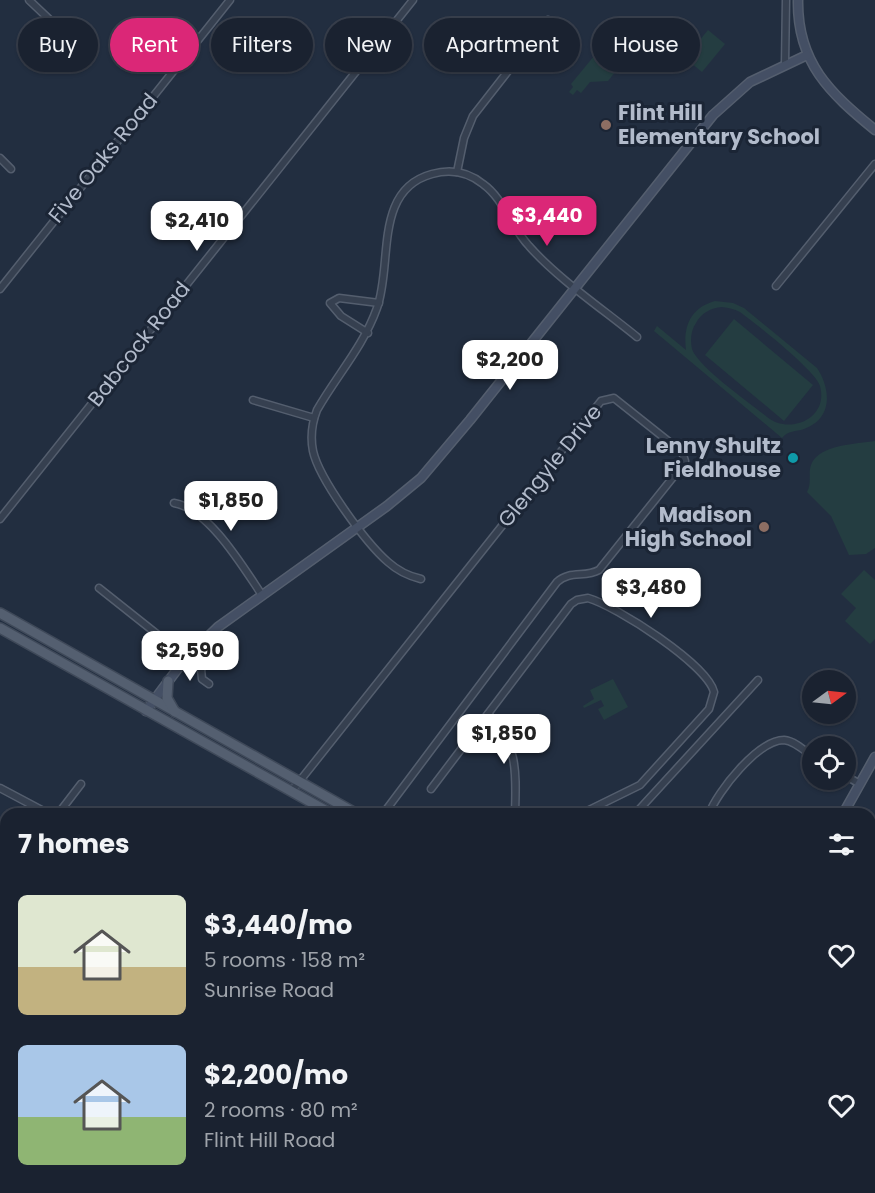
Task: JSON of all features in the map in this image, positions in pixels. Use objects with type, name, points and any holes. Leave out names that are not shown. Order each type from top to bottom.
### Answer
[{"type":"main road","points":[[0,614],[346,808]]},
{"type":"main road","points":[[0,628],[321,808]]},
{"type":"main road","points":[[168,681],[167,698],[177,714]]},
{"type":"street","points":[[29,0],[48,18]]},
{"type":"street","name":"Five Oaks Road","points":[[0,289],[230,0]]},
{"type":"street","name":"Babcock Road","points":[[0,519],[413,0]]},
{"type":"street","points":[[784,65],[786,0]]},
{"type":"street","points":[[798,0],[800,30],[807,56],[830,90],[875,130]]},
{"type":"street","points":[[146,711],[185,659],[218,627],[406,491],[436,462],[719,108],[750,81],[807,56]]},
{"type":"street","points":[[457,172],[464,138],[472,116],[507,72]]},
{"type":"street","points":[[0,158],[11,169]]},
{"type":"street","points":[[776,286],[875,164]]},
{"type":"street","points":[[421,579],[390,564],[359,526],[317,463],[312,442],[314,418],[323,398],[368,333],[379,303],[392,215],[399,197],[410,184],[426,175],[439,172],[457,172],[476,178],[491,190],[526,243],[637,337]]},
{"type":"street","points":[[368,333],[341,316],[330,303],[339,297],[379,303]]},
{"type":"street","name":"Glengyle Drive","points":[[291,792],[601,401],[614,398],[682,452],[685,461],[599,570],[587,574],[571,574],[557,582],[388,808]]},
{"type":"street","points":[[253,400],[314,418]]},
{"type":"street","points":[[174,503],[188,508],[211,528],[262,595]]},
{"type":"street","points":[[99,588],[185,659],[201,669]]},
{"type":"street","points":[[431,789],[571,604],[582,598],[594,600],[659,637],[681,653],[708,680],[714,692],[713,704],[640,785],[593,808]]},
{"type":"street","points":[[209,684],[202,679],[201,669],[222,642]]},
{"type":"street","points":[[641,808],[758,680]]},
{"type":"street","points":[[488,714],[495,720],[515,756],[515,808]]},
{"type":"street","points":[[712,808],[726,785],[767,745],[784,740],[792,742],[802,749]]},
{"type":"street","points":[[846,808],[875,757]]},
{"type":"street","points":[[856,782],[860,784]]},
{"type":"street","points":[[63,808],[81,784]]},
{"type":"street","points":[[0,788],[38,808]]},
{"type":"green space","points":[[708,30],[725,44],[702,72],[700,70],[700,40]]},
{"type":"green space","points":[[592,58],[592,72],[615,72],[608,81],[590,82],[581,93],[577,90],[573,95],[569,92],[573,87],[571,84]]},
{"type":"green space","points":[[715,301],[733,303],[744,308],[817,368],[827,394],[825,411],[820,418],[804,429],[789,432],[782,438],[654,331],[657,326],[686,350],[687,326],[694,314],[706,304]],"holes":[[[725,307],[738,311],[771,336],[816,379],[820,386],[821,398],[819,407],[813,415],[796,424],[776,422],[725,384],[696,357],[691,342],[694,326],[701,316],[710,310]]]},
{"type":"green space","points":[[734,319],[813,385],[784,421],[705,355]]},
{"type":"green space","points":[[875,441],[875,548],[866,554],[849,555],[831,516],[807,492],[810,468],[815,458],[830,449]]},
{"type":"green space","points":[[864,570],[875,580],[875,639],[870,644],[845,621],[856,608],[841,594]]},
{"type":"green space","points":[[613,679],[628,707],[604,720],[598,709],[604,706],[601,700],[584,708],[583,706],[594,699],[590,690]]},
{"type":"place","name":"Flint Hill Elementary School","points":[[606,125]]},
{"type":"place","name":"Lenny Shultz Fieldhouse","points":[[793,458]]},
{"type":"place","name":"Madison High School","points":[[764,527]]}]
